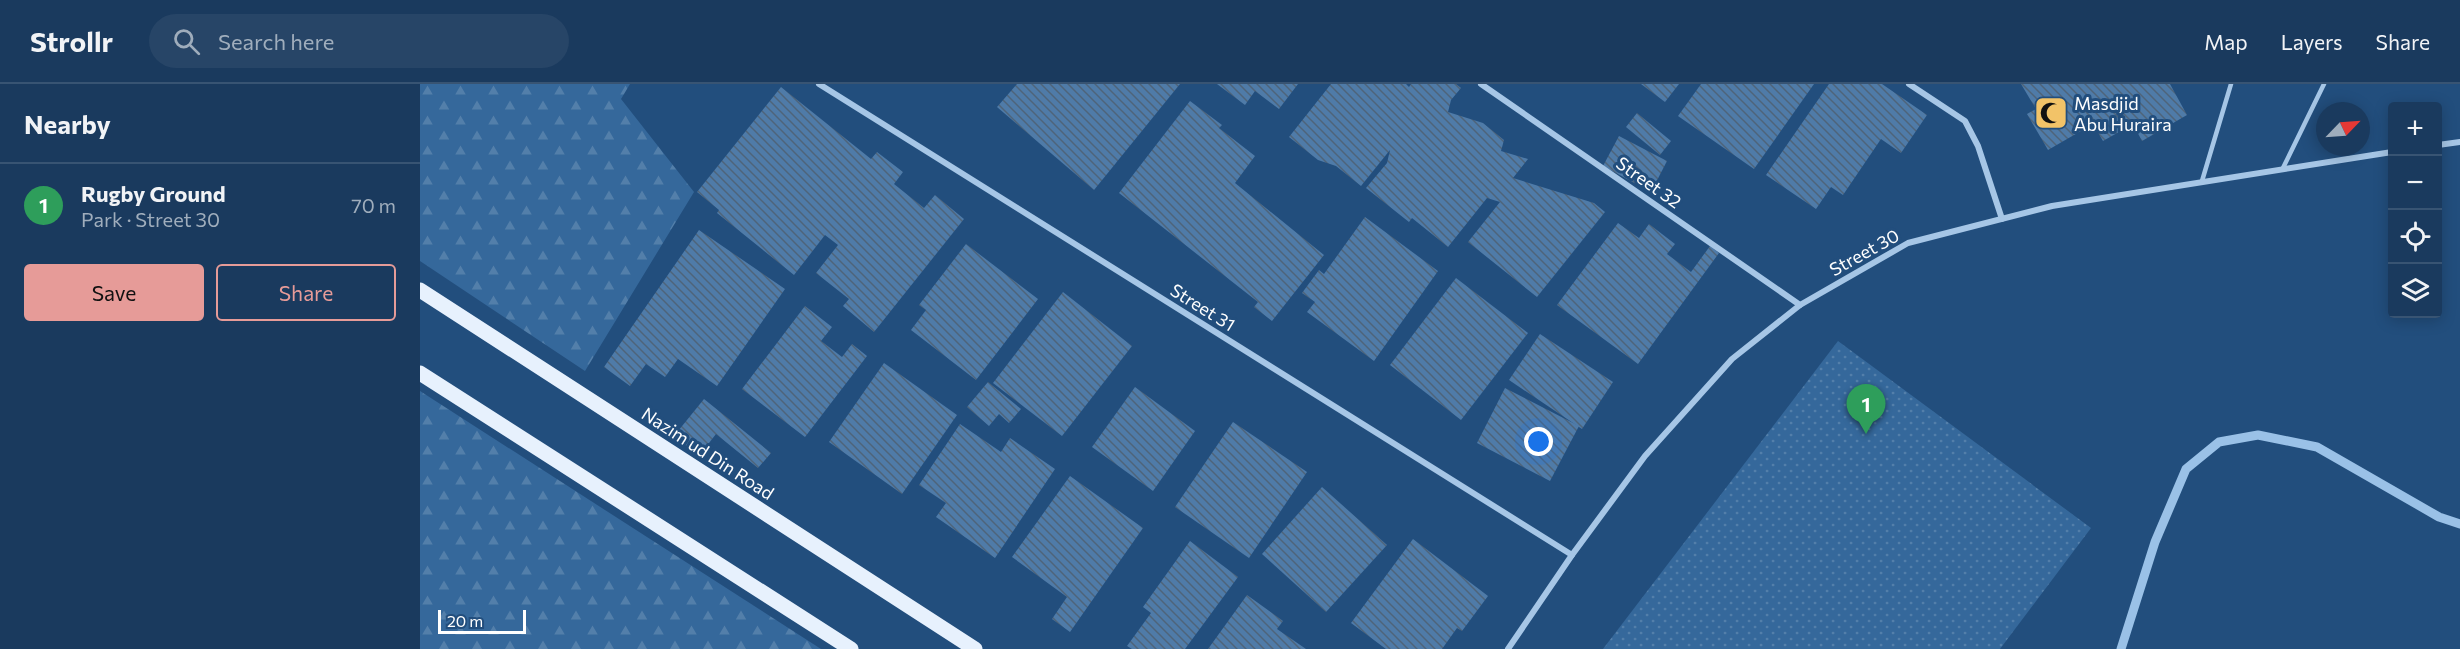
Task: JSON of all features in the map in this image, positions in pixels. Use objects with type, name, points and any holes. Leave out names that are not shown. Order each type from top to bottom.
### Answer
[{"type":"main road","name":"Nazim ud Din Road","points":[[420,290],[975,649]]},
{"type":"main road","points":[[420,373],[850,649]]},
{"type":"street","name":"Street 31","points":[[819,84],[1572,555]]},
{"type":"street","name":"Street 32","points":[[1481,84],[1800,305]]},
{"type":"street","points":[[1909,84],[1965,120],[1978,146],[2002,219]]},
{"type":"street","points":[[2442,144],[2460,142]]},
{"type":"street","name":"Street 30","points":[[1508,649],[1572,555],[1645,456],[1732,360],[1800,305],[1908,243],[2052,206],[2388,153]]},
{"type":"lane","points":[[2202,181],[2231,84]]},
{"type":"lane","points":[[2283,168],[2324,84]]},
{"type":"green space","points":[[420,84],[630,84],[621,99],[694,192],[585,371],[420,261]]},
{"type":"green space","points":[[1838,341],[2091,528],[2000,649],[1603,649]]},
{"type":"green space","points":[[420,391],[821,649],[420,649]]},
{"type":"building","points":[[1017,84],[1180,84],[1094,190],[997,107]]},
{"type":"building","points":[[1217,84],[1298,84],[1279,109],[1255,91],[1245,105]]},
{"type":"building","points":[[1331,84],[1406,84],[1409,87],[1411,84],[1456,84],[1461,88],[1451,100],[1448,112],[1483,123],[1504,140],[1501,151],[1528,159],[1513,178],[1594,203],[1605,212],[1537,297],[1468,242],[1500,202],[1487,198],[1448,247],[1412,218],[1409,222],[1366,188],[1387,163],[1390,150],[1361,186],[1336,166],[1318,160],[1289,137]]},
{"type":"building","points":[[1641,84],[1679,84],[1665,102]]},
{"type":"building","points":[[1701,84],[1814,84],[1754,169],[1678,116]]},
{"type":"building","points":[[1829,84],[1882,84],[1927,115],[1901,153],[1881,139],[1843,195],[1831,187],[1816,209],[1766,175]]},
{"type":"building","name":"Masdjid Abu Huraira","points":[[2021,84],[2170,84],[2187,115],[2142,141],[2133,124],[2103,141],[2093,124],[2048,150],[2027,114],[2036,109]]},
{"type":"building","points":[[781,87],[871,159],[877,152],[903,172],[894,184],[924,208],[935,195],[964,219],[874,332],[843,306],[849,299],[816,273],[838,245],[825,235],[794,275],[717,213],[719,210],[697,192]]},
{"type":"building","points":[[1190,101],[1222,125],[1219,128],[1255,156],[1235,183],[1324,255],[1272,321],[1254,307],[1258,302],[1119,193]]},
{"type":"building","points":[[1637,113],[1671,141],[1660,155],[1626,127]]},
{"type":"building","points":[[1619,136],[1667,161],[1651,192],[1603,166]]},
{"type":"building","points":[[1365,217],[1438,271],[1374,361],[1307,312],[1315,302],[1302,293],[1319,270],[1324,274]]},
{"type":"building","points":[[1618,223],[1639,238],[1649,224],[1675,244],[1667,254],[1691,272],[1710,246],[1719,253],[1638,364],[1557,305]]},
{"type":"building","points":[[699,230],[785,289],[717,386],[678,359],[665,377],[646,364],[630,386],[604,367]]},
{"type":"building","points":[[966,244],[1038,299],[976,380],[911,330],[926,310],[919,305]]},
{"type":"building","points":[[1456,278],[1528,333],[1461,420],[1390,365]]},
{"type":"building","points":[[1063,292],[1132,346],[1062,436],[993,383]]},
{"type":"building","points":[[805,306],[832,327],[821,341],[842,357],[852,344],[867,356],[805,437],[742,389]]},
{"type":"building","points":[[1540,334],[1613,382],[1582,429],[1509,380]]},
{"type":"building","points":[[884,363],[957,415],[902,494],[829,442]]},
{"type":"building","points":[[988,382],[1021,409],[1009,423],[999,414],[989,426],[967,407]]},
{"type":"building","points":[[1135,387],[1195,431],[1153,491],[1092,447]]},
{"type":"building","points":[[1505,388],[1579,426],[1550,481],[1477,443]]},
{"type":"building","points":[[704,399],[771,453],[758,468],[716,434],[699,456],[674,436]]},
{"type":"building","points":[[1233,422],[1307,472],[1249,558],[1175,507]]},
{"type":"building","points":[[960,424],[1001,452],[1010,438],[1055,469],[995,558],[936,517],[946,503],[919,485]]},
{"type":"building","points":[[1070,476],[1143,528],[1070,632],[1052,619],[1067,597],[1012,557]]},
{"type":"building","points":[[1322,487],[1387,545],[1326,612],[1262,554]]},
{"type":"building","points":[[1413,539],[1488,596],[1462,631],[1457,628],[1442,649],[1386,649],[1351,623]]},
{"type":"building","points":[[1190,541],[1238,577],[1185,649],[1132,649],[1127,646],[1151,613],[1143,607]]},
{"type":"building","points":[[1247,595],[1283,621],[1277,629],[1306,649],[1208,649]]},
{"type":"waterway","points":[[2121,649],[2155,542],[2186,469],[2219,442],[2258,435],[2317,447],[2439,517],[2460,524]]},
{"type":"place","name":"Masdjid Abu Huraira","points":[[2051,113]]},
{"type":"place","name":"Rugby Ground","points":[[1866,434]]}]
